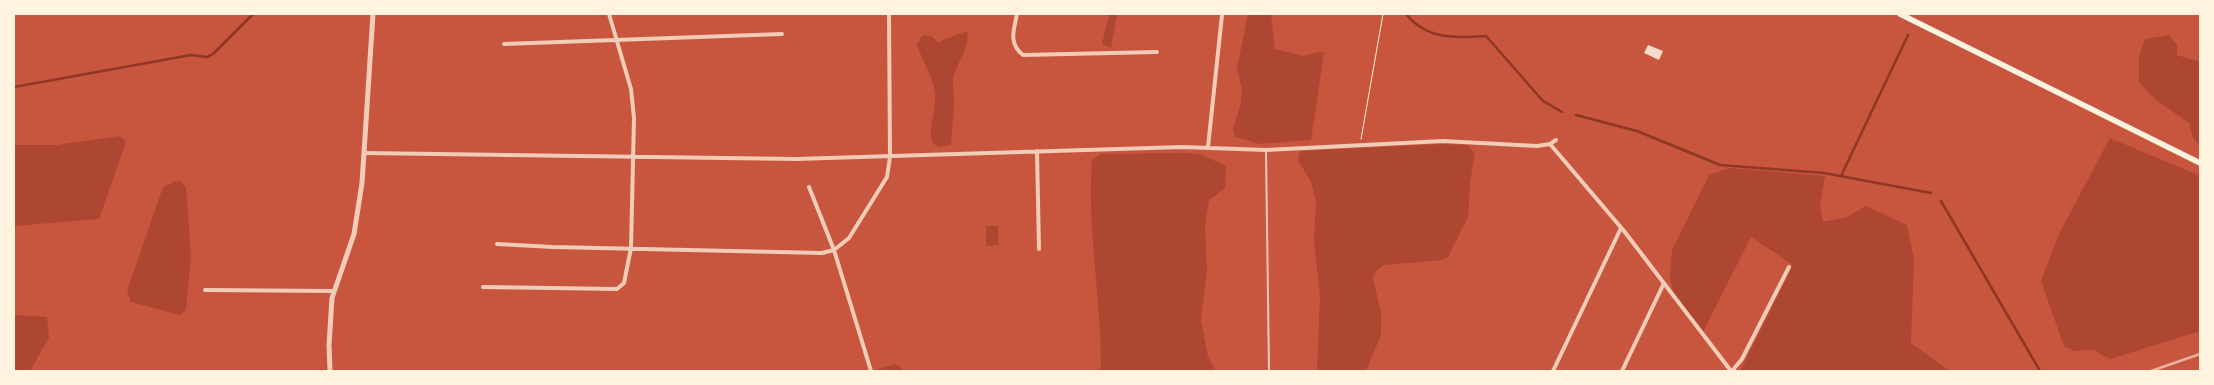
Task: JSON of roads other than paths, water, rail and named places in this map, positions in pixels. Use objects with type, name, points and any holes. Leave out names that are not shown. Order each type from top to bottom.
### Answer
[{"type":"main road","points":[[1900,14],[2200,163]]},
{"type":"street","points":[[330,371],[330,330],[334,290],[356,225],[364,153],[373,14]]},
{"type":"street","points":[[483,288],[617,289],[624,283],[631,248],[633,103],[609,14]]},
{"type":"street","points":[[497,244],[822,253],[834,250],[849,238],[887,177],[890,157],[889,14]]},
{"type":"street","points":[[1017,14],[1012,42],[1016,50],[1023,55],[1157,52]]},
{"type":"street","points":[[1208,147],[1222,15]]},
{"type":"street","points":[[504,44],[782,34]]},
{"type":"street","points":[[364,153],[796,159],[1208,147],[1266,150],[1443,140],[1510,146],[1537,146],[1550,144],[1556,140]]},
{"type":"street","points":[[1550,144],[1621,228],[1731,371],[1742,359],[1789,267]]},
{"type":"street","points":[[1038,151],[1038,249]]},
{"type":"street","points":[[809,187],[834,250],[872,371]]},
{"type":"street","points":[[1553,371],[1621,228]]},
{"type":"street","points":[[1622,371],[1664,283]]},
{"type":"street","points":[[205,290],[334,290]]},
{"type":"lane","points":[[1266,150],[1269,371]]},
{"type":"waterway","points":[[14,87],[191,55],[207,57],[213,54],[253,14]]},
{"type":"waterway","points":[[1406,14],[1423,29],[1443,36],[1486,36],[1543,101],[1562,112]]},
{"type":"waterway","points":[[1841,176],[1908,35]]},
{"type":"waterway","points":[[1576,115],[1637,131],[1720,165],[1824,173],[1931,193]]},
{"type":"waterway","points":[[1941,201],[2040,371]]},
{"type":"railway","points":[[2151,371],[2200,354]]}]
